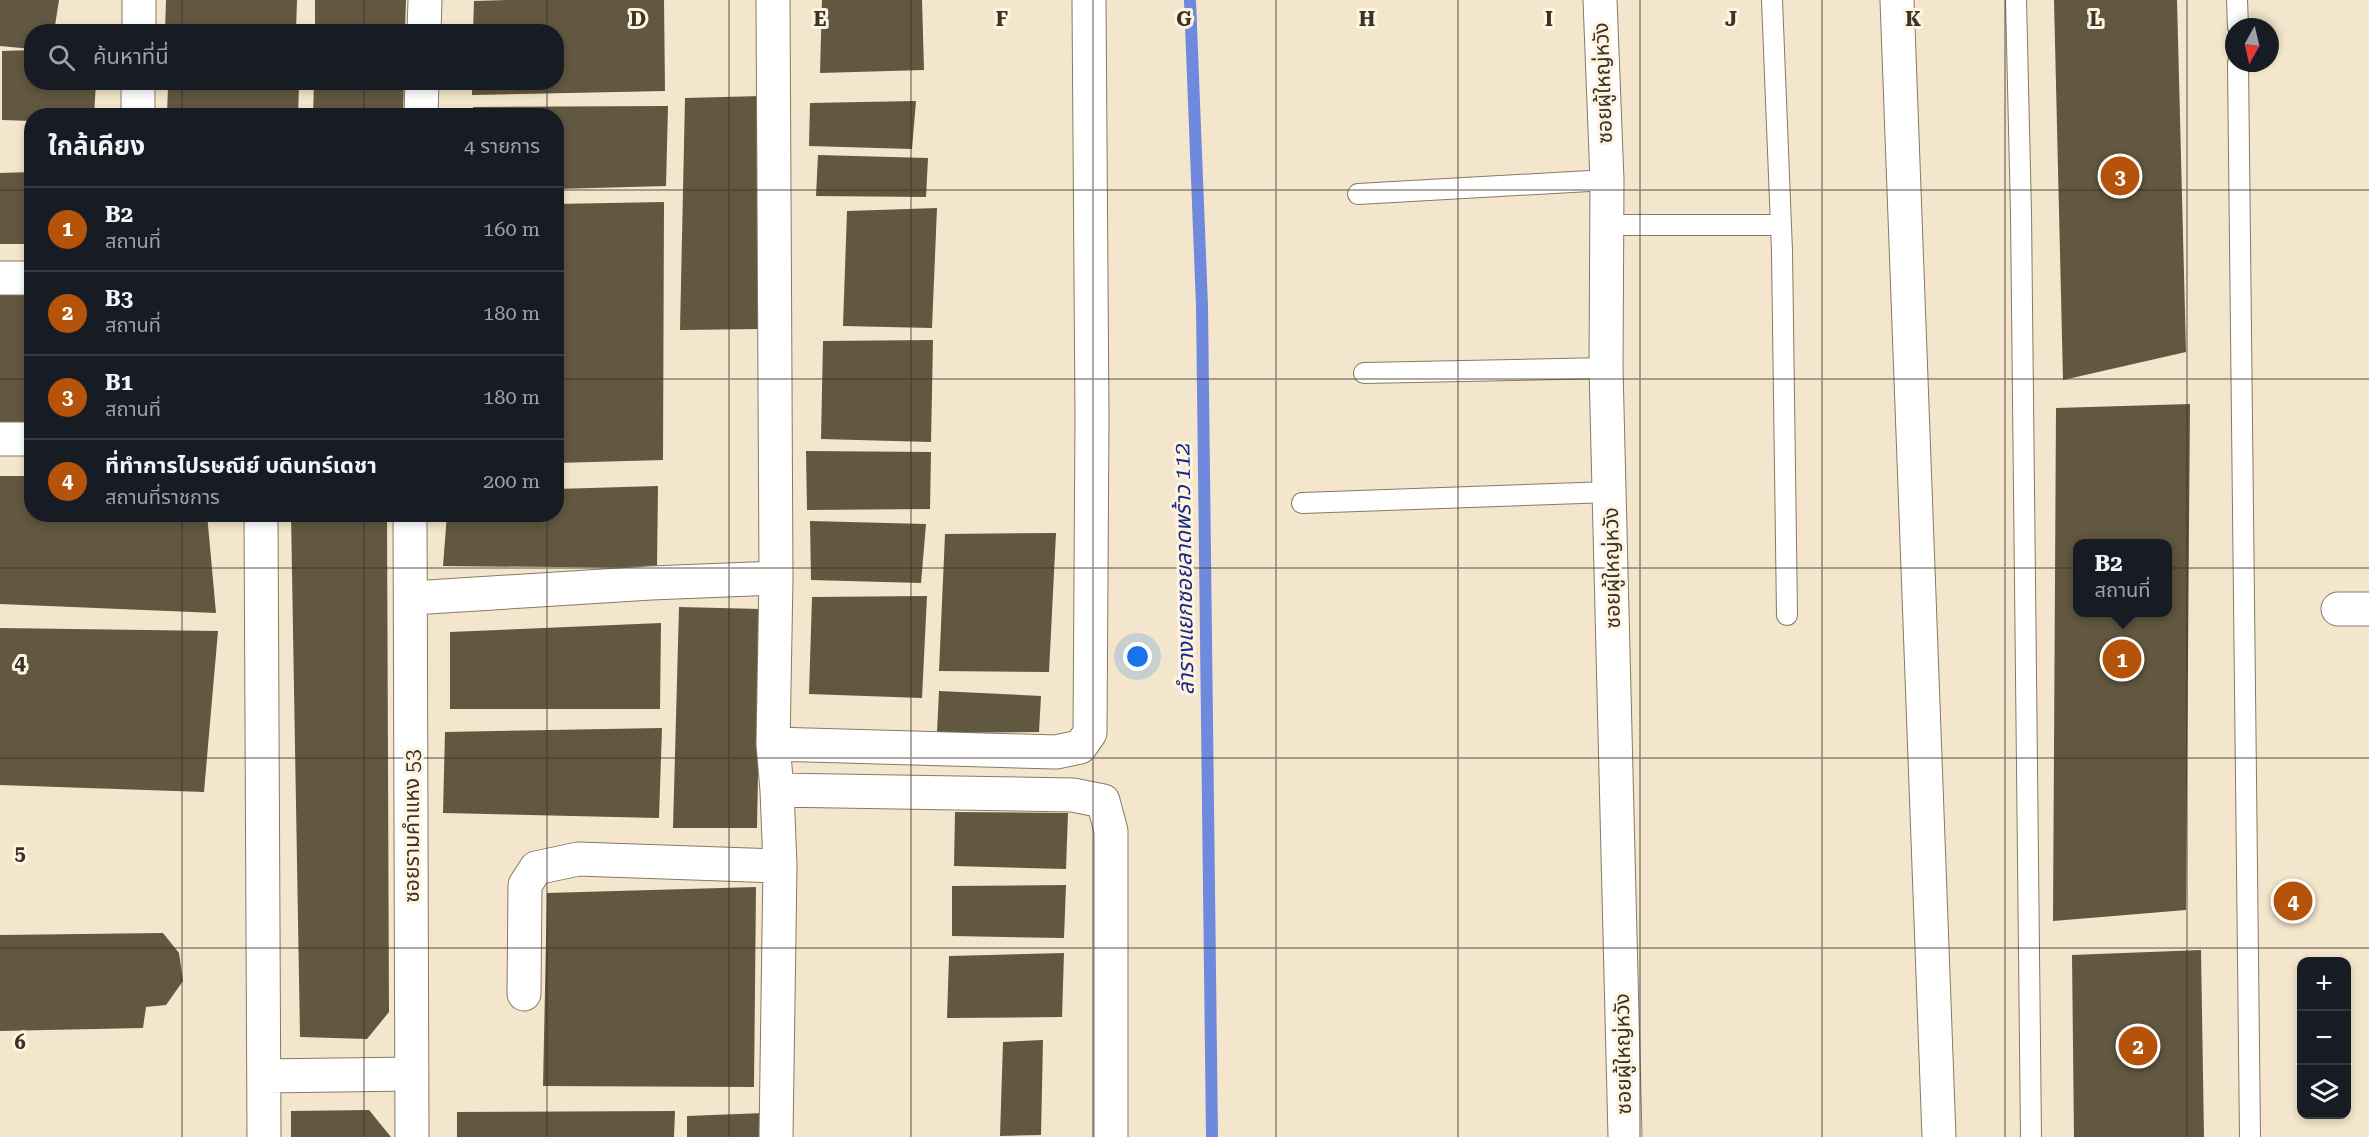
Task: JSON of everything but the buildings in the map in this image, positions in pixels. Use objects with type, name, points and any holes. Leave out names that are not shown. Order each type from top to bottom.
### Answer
[{"type":"street","points":[[139,0],[139,24]]},
{"type":"street","points":[[424,24],[425,0]]},
{"type":"street","points":[[772,0],[776,578],[773,744],[780,866],[776,1137]]},
{"type":"street","points":[[773,744],[1056,752],[1080,747],[1090,733],[1092,418],[1089,0]]},
{"type":"street","name":"ซอยผู้ใหญ่หวัง","points":[[1599,0],[1607,180],[1606,368],[1626,1137]]},
{"type":"street","points":[[1897,0],[1939,1137]]},
{"type":"street","points":[[138,90],[138,108]]},
{"type":"street","points":[[421,108],[422,90]]},
{"type":"street","points":[[0,278],[24,278]]},
{"type":"street","points":[[0,439],[24,439]]},
{"type":"street","points":[[261,522],[264,1137]]},
{"type":"street","name":"ซอยรามคำแหง 53","points":[[410,522],[412,1137]]},
{"type":"street","points":[[412,598],[651,583],[776,578]]},
{"type":"street","points":[[777,790],[1073,795],[1103,801],[1111,831],[1111,1137]]},
{"type":"street","points":[[524,994],[525,885],[536,868],[578,860],[780,866]]},
{"type":"street","points":[[264,1076],[412,1074]]},
{"type":"lane","points":[[1772,0],[1781,225],[1787,615]]},
{"type":"lane","points":[[2016,0],[2021,213],[2031,1137]]},
{"type":"lane","points":[[2237,0],[2238,18]]},
{"type":"lane","points":[[2238,72],[2250,1137]]},
{"type":"lane","points":[[1358,194],[1607,180]]},
{"type":"lane","points":[[1607,225],[1781,225]]},
{"type":"lane","points":[[1364,372],[1606,368]]},
{"type":"lane","points":[[1302,503],[1610,492]]},
{"type":"waterway","name":"ลำรางแยกซอยลาดพร้าว 112","points":[[1190,0],[1202,306],[1212,1137]]},
{"type":"place","name":"B1","points":[[2120,176]]},
{"type":"place","name":"B2","points":[[2122,659]]},
{"type":"place","name":"ที่ทำการไปรษณีย์ บดินทร์เดชา","points":[[2293,901]]},
{"type":"place","name":"B3","points":[[2138,1046]]}]
